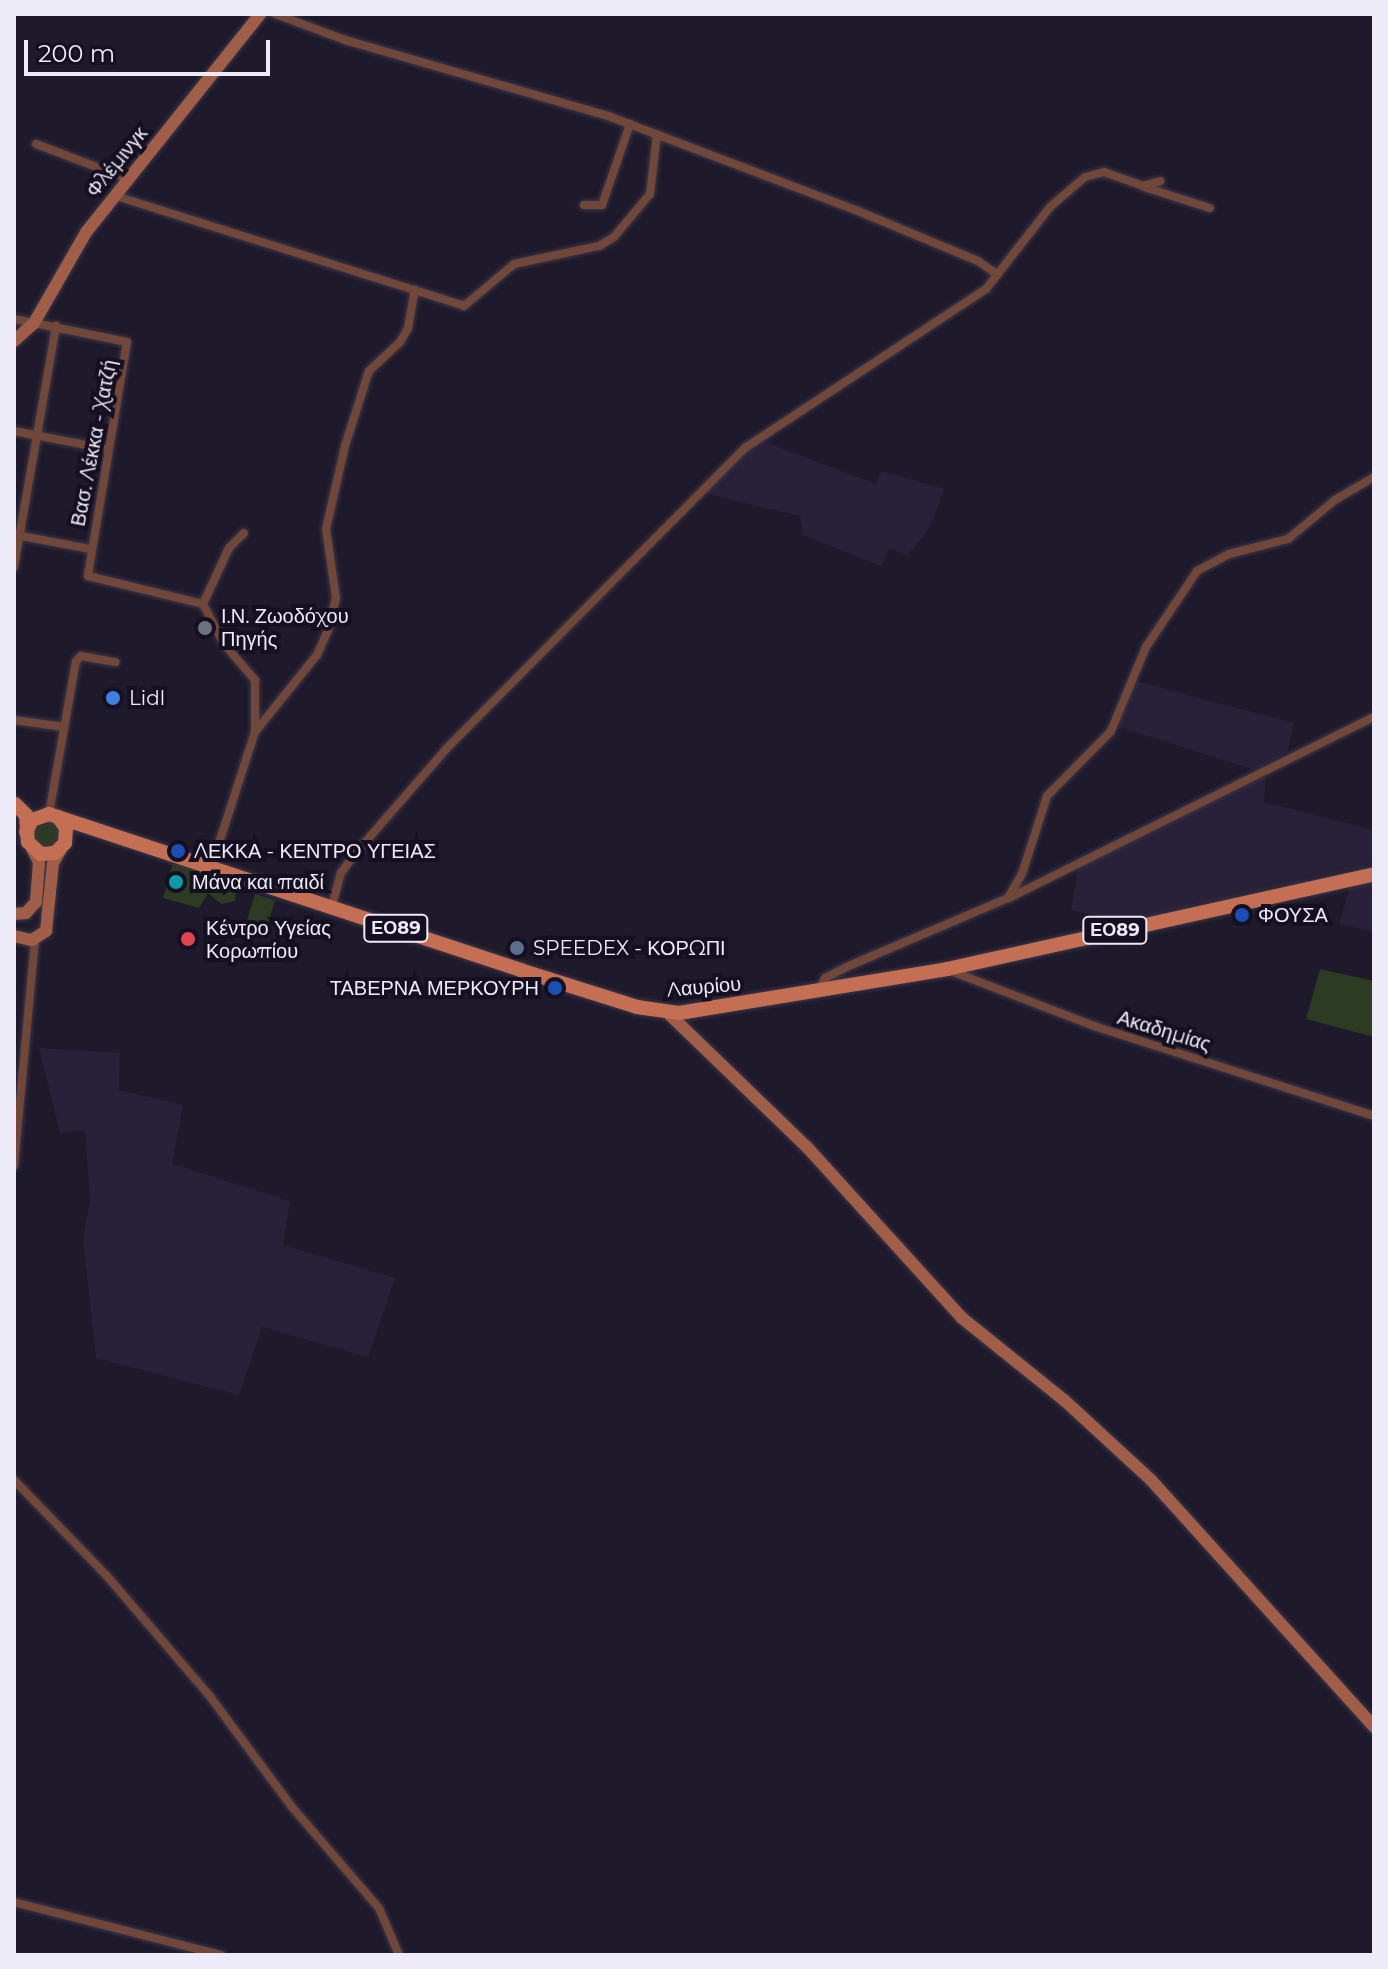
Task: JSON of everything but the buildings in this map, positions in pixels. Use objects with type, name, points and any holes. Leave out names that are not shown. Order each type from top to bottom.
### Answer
[{"type":"main road","name":"ΕΟ89","points":[[14,804],[50,814]]},
{"type":"main road","name":"ΕΟ89","points":[[14,804],[26,815],[26,832],[32,848]]},
{"type":"main road","name":"Λαυρίου","points":[[50,814],[534,975],[667,1012],[818,992],[947,969],[1374,874]]},
{"type":"main road","points":[[26,832],[32,820],[50,814],[65,825],[64,844]]},
{"type":"main road","points":[[32,848],[45,855],[64,844],[101,832]]},
{"type":"street","name":"Φλέμινγκ","points":[[14,341],[34,323],[87,231],[260,14]]},
{"type":"street","points":[[275,14],[345,40],[630,124],[899,228],[978,261],[998,275]]},
{"type":"street","points":[[584,205],[602,205],[630,124]]},
{"type":"street","points":[[116,196],[470,305],[485,284],[522,260],[606,242],[650,194],[657,134]]},
{"type":"street","points":[[36,144],[128,179]]},
{"type":"street","points":[[332,906],[341,873],[354,855],[420,786],[446,749],[705,486],[786,417],[969,302],[998,275],[1050,207],[1085,177],[1104,172],[1210,208]]},
{"type":"street","points":[[1143,186],[1160,181]]},
{"type":"street","points":[[255,732],[317,655],[328,630],[336,598],[326,529],[345,446],[369,371],[400,342],[408,328],[415,290]]},
{"type":"street","points":[[14,319],[56,326],[17,535],[14,567]]},
{"type":"street","name":"Βασ. Λέκκα - Χατζή","points":[[56,326],[127,342],[90,549]]},
{"type":"street","points":[[14,431],[107,449]]},
{"type":"street","points":[[1008,898],[1022,874],[1047,796],[1111,731],[1146,647],[1197,571],[1229,554],[1288,539],[1335,500],[1374,477]]},
{"type":"street","points":[[203,604],[229,548],[244,533]]},
{"type":"street","points":[[17,535],[90,549],[92,581],[203,604]]},
{"type":"street","points":[[203,604],[224,644],[255,680],[255,732],[211,869]]},
{"type":"street","points":[[50,814],[78,657],[115,662]]},
{"type":"street","points":[[818,992],[825,978],[1008,898],[1374,717]]},
{"type":"street","points":[[14,720],[65,727]]},
{"type":"street","points":[[14,1166],[19,1059],[35,940],[47,928],[53,863],[64,844]]},
{"type":"street","points":[[14,914],[26,913],[36,902],[39,862],[32,848]]},
{"type":"street","points":[[14,936],[35,940]]},
{"type":"street","name":"Ακαδημίας","points":[[947,969],[1097,1027],[1374,1116]]},
{"type":"street","points":[[667,1012],[806,1146],[962,1318],[1073,1408],[1151,1480],[1374,1727]]},
{"type":"street","points":[[14,1480],[106,1575],[209,1695],[292,1807],[379,1908],[399,1955]]},
{"type":"street","points":[[14,1902],[221,1955]]},
{"type":"shaded area","points":[[760,440],[876,484],[881,471],[945,489],[929,529],[907,556],[889,548],[881,566],[803,535],[800,516],[704,493]]},
{"type":"shaded area","points":[[1135,681],[1294,723],[1288,751],[1255,770],[1119,727]]},
{"type":"shaded area","points":[[1266,775],[1264,802],[1374,830],[1374,864],[1123,921],[1071,910],[1078,868]]},
{"type":"shaded area","points":[[1374,877],[1374,932],[1339,924],[1351,883]]},
{"type":"shaded area","points":[[39,1048],[120,1053],[119,1090],[183,1105],[172,1164],[290,1201],[283,1245],[395,1278],[368,1357],[262,1327],[239,1395],[96,1358],[83,1239],[90,1200],[85,1130],[60,1133]]},
{"type":"green space","points":[[47,817],[63,829],[55,849],[37,847],[31,829]]},
{"type":"green space","points":[[173,863],[236,884],[235,901],[221,904],[208,893],[199,908],[163,898]]},
{"type":"green space","points":[[255,894],[275,900],[266,929],[246,923]]},
{"type":"green space","points":[[1320,969],[1374,981],[1374,1037],[1306,1019]]},
{"type":"place","name":"Ι.Ν. Ζωοδόχου Πηγής","points":[[205,628]]},
{"type":"place","name":"Lidl","points":[[113,698]]},
{"type":"place","name":"ΛΕΚΚΑ - ΚΕΝΤΡΟ ΥΓΕΙΑΣ","points":[[178,851]]},
{"type":"place","name":"Μάνα και παιδί","points":[[176,882]]},
{"type":"place","name":"ΦΟΥΣΑ","points":[[1242,915]]},
{"type":"place","name":"Κέντρο Υγείας Κορωπίου","points":[[188,939]]},
{"type":"place","name":"SPEEDEX - ΚΟΡΩΠΙ","points":[[517,948]]},
{"type":"place","name":"ΤΑΒΕΡΝΑ ΜΕΡΚΟΥΡΗ","points":[[555,988]]}]
